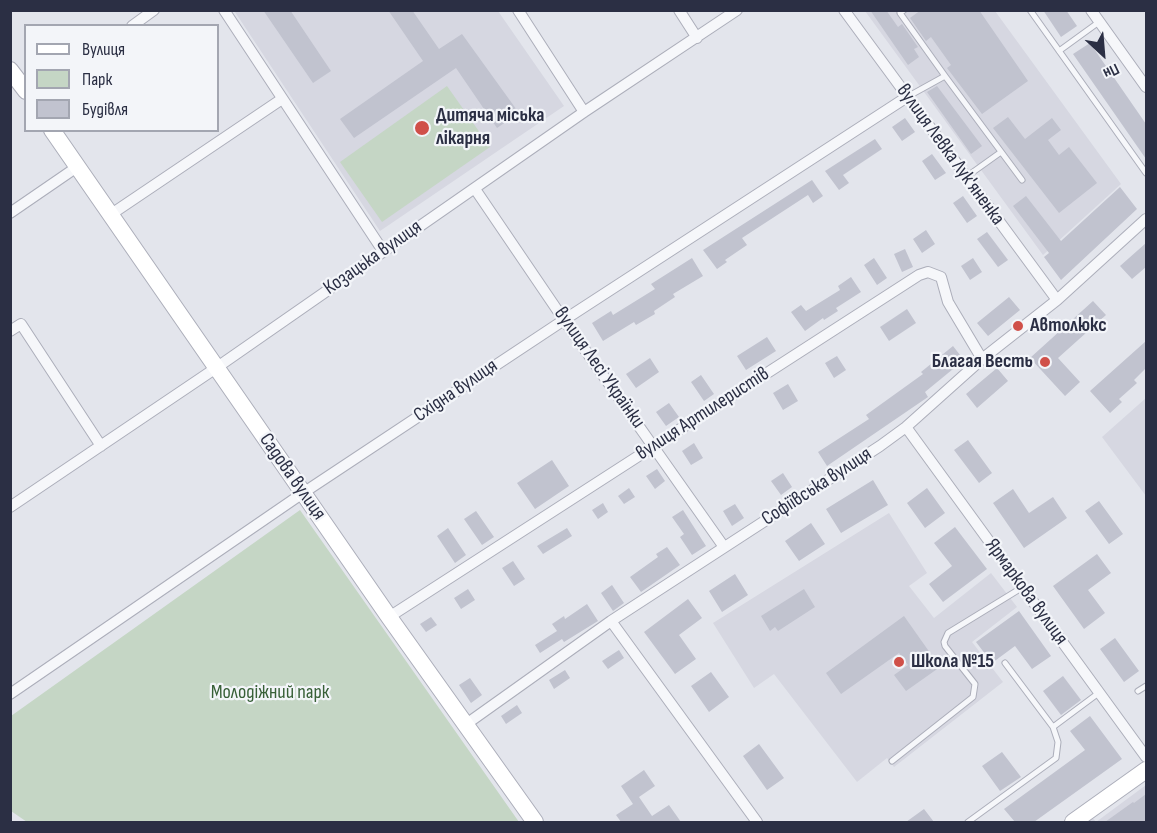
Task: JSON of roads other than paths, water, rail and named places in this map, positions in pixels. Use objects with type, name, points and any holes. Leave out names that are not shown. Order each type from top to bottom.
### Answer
[{"type":"street","points":[[135,24],[154,10]]},
{"type":"street","points":[[224,10],[383,251]]},
{"type":"street","points":[[518,10],[584,112]]},
{"type":"street","points":[[679,10],[697,38]]},
{"type":"street","name":"Козацька вулиця","points":[[10,507],[216,368],[584,112],[737,10]]},
{"type":"street","name":"вулиця Левка Лук'яненка","points":[[844,10],[1057,300]]},
{"type":"street","points":[[1090,10],[1146,87]]},
{"type":"street","points":[[10,70],[24,88]]},
{"type":"street","name":"Східна вулиця","points":[[10,694],[303,493],[907,97]]},
{"type":"street","points":[[110,215],[282,99]]},
{"type":"street","name":"Садова вулиця","points":[[53,132],[389,617],[535,822]]},
{"type":"street","points":[[10,213],[77,167]]},
{"type":"street","name":"вулиця Лесі Українки","points":[[475,189],[724,547]]},
{"type":"street","name":"Софіївська вулиця","points":[[465,725],[611,621],[906,427],[982,359],[1057,300],[1146,219]]},
{"type":"street","name":"вулиця Артилеристів","points":[[389,617],[919,275],[928,272],[941,277],[948,302],[982,359]]},
{"type":"street","points":[[10,331],[21,324],[101,446]]},
{"type":"street","name":"Ярмаркова вулиця","points":[[906,427],[1146,757]]},
{"type":"street","points":[[611,621],[757,822]]},
{"type":"street","points":[[1072,822],[1146,770]]},
{"type":"lane","points":[[904,10],[900,13],[1022,180]]},
{"type":"lane","points":[[1030,10],[1146,173]]},
{"type":"lane","points":[[1059,51],[1099,22]]},
{"type":"lane","points":[[907,97],[945,76]]},
{"type":"lane","points":[[966,177],[1002,152]]},
{"type":"lane","points":[[892,761],[973,697],[975,684],[945,646],[944,642],[948,633],[1023,587]]},
{"type":"lane","points":[[971,822],[1056,758],[1058,742],[1053,727],[1005,663]]},
{"type":"lane","points":[[1138,691],[1146,686]]},
{"type":"lane","points":[[1053,727],[1100,692]]},
{"type":"place","name":"Дитяча міська лікарня","points":[[422,128]]},
{"type":"place","name":"Автолюкс","points":[[1018,326]]},
{"type":"place","name":"Благая Весть","points":[[1045,362]]},
{"type":"place","name":"Школа №15","points":[[899,662]]},
{"type":"park label","name":"Молодіжний парк","points":[[270,693]]}]
